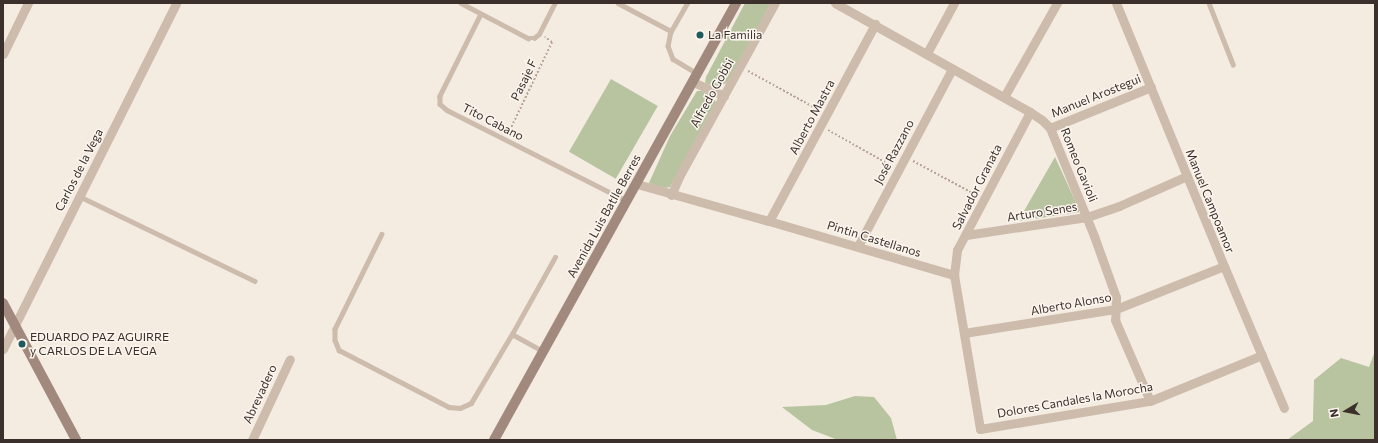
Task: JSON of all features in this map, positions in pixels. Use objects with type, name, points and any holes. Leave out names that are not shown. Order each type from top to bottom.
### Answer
[{"type":"main road","name":"Avenida Luis Batlle Berres","points":[[494,440],[696,78],[736,3]]},
{"type":"main road","points":[[3,303],[76,440]]},
{"type":"street","points":[[3,54],[28,3]]},
{"type":"street","name":"Carlos de la Vega","points":[[3,349],[176,3]]},
{"type":"street","name":"Alfredo Gobbi","points":[[671,195],[775,3]]},
{"type":"street","name":"Romeo Gavioli","points":[[835,3],[927,53],[952,69],[1030,112],[1042,120],[1050,128],[1087,217],[1116,297],[1115,320],[1150,401]]},
{"type":"street","points":[[927,53],[954,3]]},
{"type":"street","points":[[1004,97],[1056,3]]},
{"type":"street","name":"Manuel Campoamor","points":[[1116,3],[1284,408]]},
{"type":"street","name":"Alberto Mastra","points":[[769,221],[821,127],[875,24]]},
{"type":"street","name":"José Razzano","points":[[858,246],[952,69]]},
{"type":"street","points":[[696,78],[724,96]]},
{"type":"street","name":"Manuel Arostegui","points":[[1050,128],[1151,87]]},
{"type":"street","name":"Salvador Granata","points":[[954,275],[957,250],[1030,112]]},
{"type":"street","name":"Arturo Senes","points":[[966,235],[1087,217],[1119,206],[1187,176]]},
{"type":"street","name":"Pintin Castellanos","points":[[637,184],[671,195],[858,246],[954,275]]},
{"type":"street","name":"Alberto Alonso","points":[[964,334],[1116,309],[1224,266]]},
{"type":"street","points":[[954,275],[964,334]]},
{"type":"street","name":"Dolores Candales la Morocha","points":[[964,334],[980,429],[1150,401],[1262,355]]},
{"type":"street","name":"Abrevadero","points":[[252,440],[290,359]]},
{"type":"lane","points":[[461,3],[528,38],[534,38],[539,34],[555,3]]},
{"type":"lane","points":[[618,3],[671,31]]},
{"type":"lane","points":[[686,3],[671,31],[668,46],[673,59],[696,78]]},
{"type":"lane","points":[[1209,3],[1234,64]]},
{"type":"lane","name":"Tito Cabano","points":[[481,14],[440,96],[440,104],[447,110],[627,201]]},
{"type":"lane","points":[[79,196],[255,281]]},
{"type":"lane","points":[[382,234],[335,329],[334,340],[339,350],[449,407],[460,408],[471,403],[555,257]]},
{"type":"lane","points":[[512,334],[543,352]]},
{"type":"path","name":"Pasaje F","points":[[506,139],[552,42],[539,34]]},
{"type":"path","points":[[741,66],[827,115]]},
{"type":"path","points":[[821,127],[898,169]]},
{"type":"path","points":[[905,157],[983,199]]},
{"type":"green space","points":[[745,3],[771,3],[727,83],[718,86],[707,84],[705,82],[706,77]]},
{"type":"green space","points":[[611,79],[658,106],[616,179],[569,152]]},
{"type":"green space","points":[[697,91],[702,91],[712,95],[716,102],[670,187],[666,188],[653,185],[649,183],[670,136]]},
{"type":"green space","points":[[1055,157],[1079,212],[1021,221],[1020,218]]},
{"type":"green space","points":[[1375,351],[1375,440],[1287,440],[1313,421],[1314,380],[1341,358],[1369,367]]},
{"type":"green space","points":[[855,396],[874,397],[891,418],[897,440],[838,440],[812,430],[782,407],[826,405]]},
{"type":"place","name":"La Familia","points":[[700,35]]},
{"type":"place","name":"EDUARDO PAZ AGUIRRE y CARLOS DE LA VEGA","points":[[22,344]]}]
